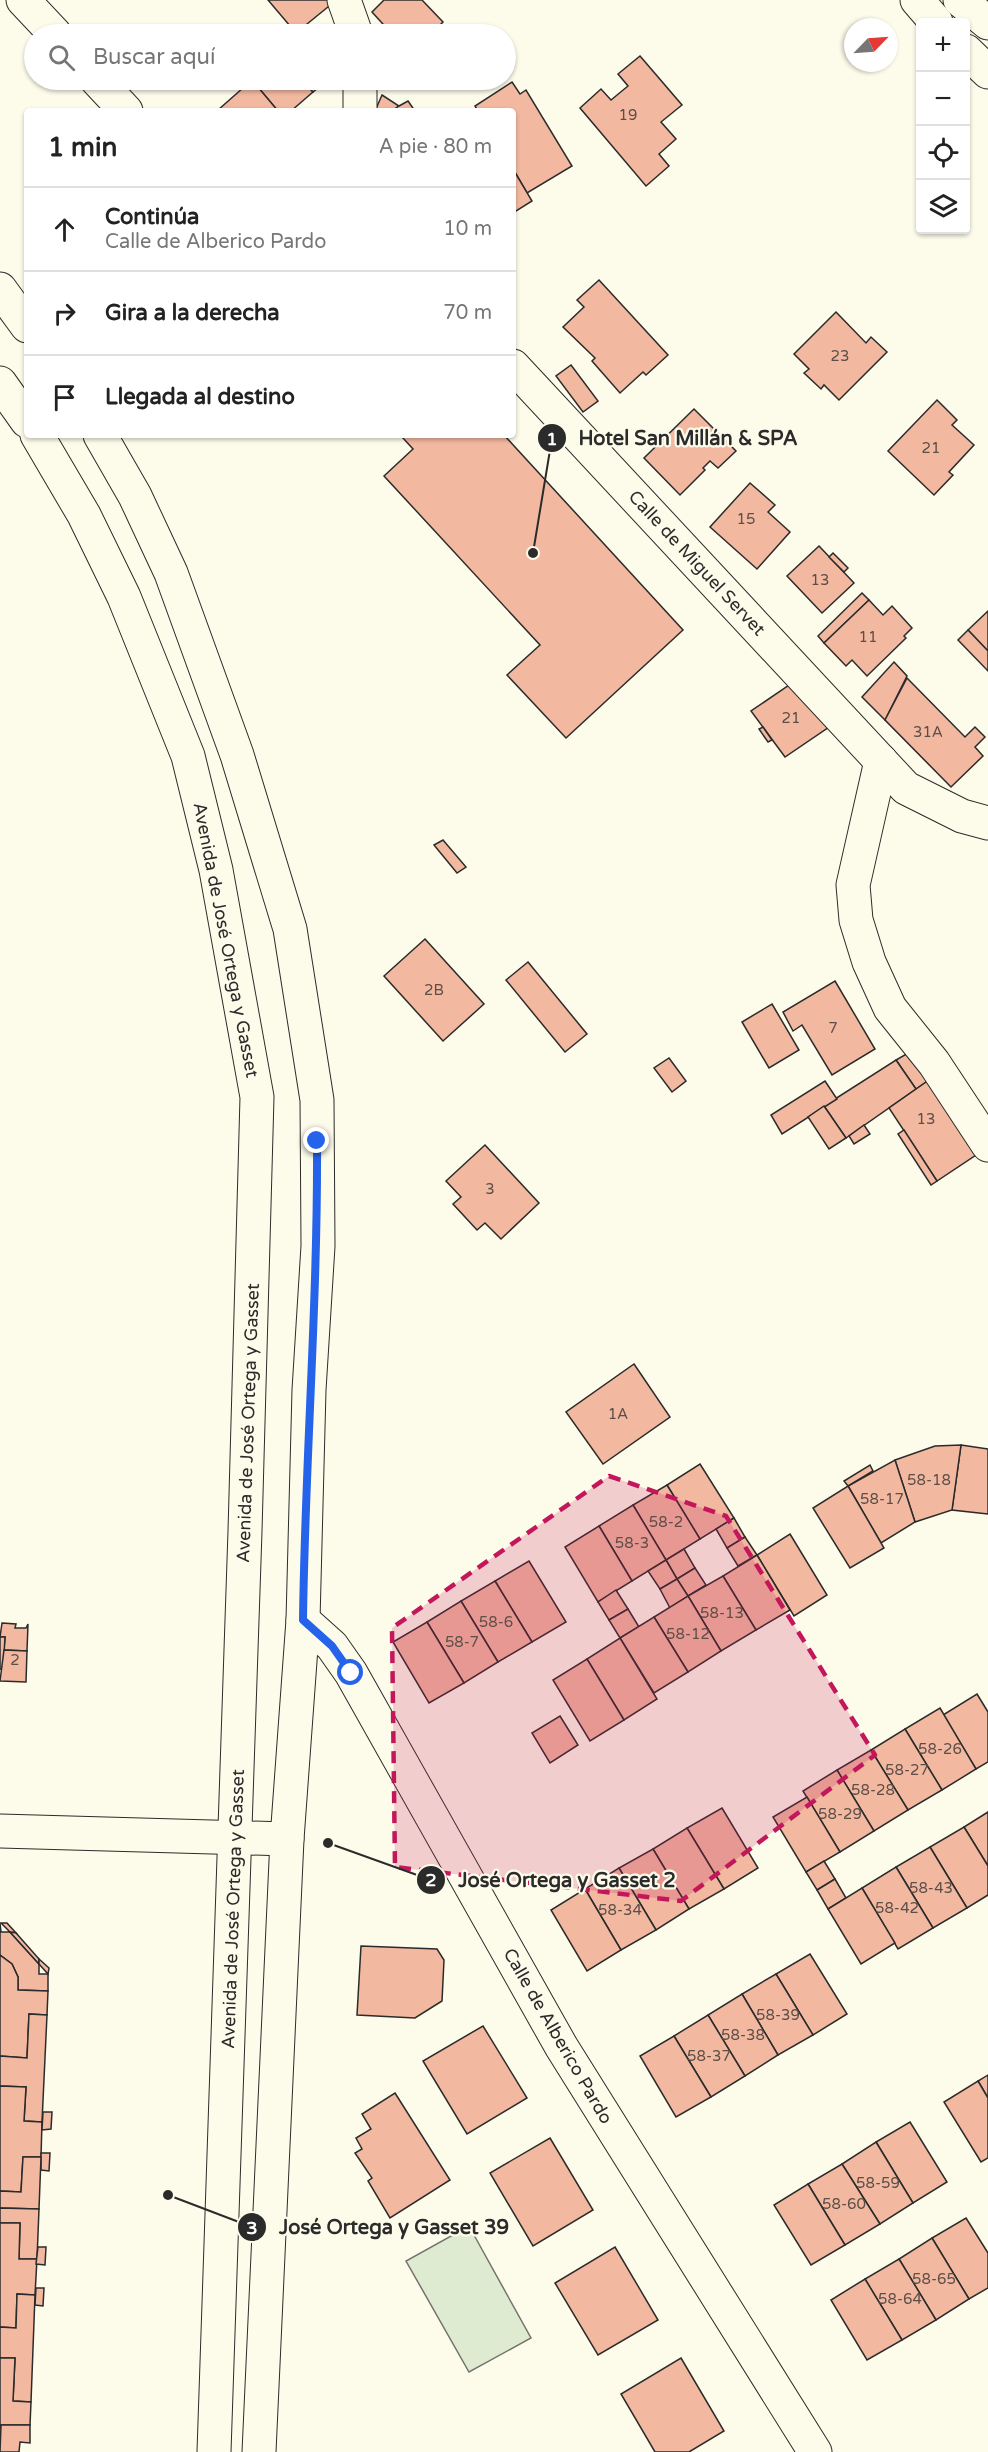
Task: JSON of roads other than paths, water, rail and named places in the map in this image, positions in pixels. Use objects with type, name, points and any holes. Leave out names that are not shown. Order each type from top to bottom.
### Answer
[{"type":"main road","points":[[23,0],[46,24]]},
{"type":"main road","points":[[344,0],[352,24]]},
{"type":"main road","points":[[917,0],[933,18]]},
{"type":"main road","points":[[960,0],[988,23]]},
{"type":"main road","points":[[970,55],[988,72]]},
{"type":"main road","points":[[106,90],[123,108]]},
{"type":"main road","points":[[360,90],[360,108]]},
{"type":"main road","points":[[0,289],[24,322]]},
{"type":"main road","name":"Calle de Miguel Servet","points":[[516,369],[906,788],[963,816],[988,823]]},
{"type":"main road","points":[[0,383],[24,417]]},
{"type":"main road","name":"Avenida de José Ortega y Gasset","points":[[39,438],[84,515],[124,597],[188,756],[216,870],[257,1097],[236,1836],[214,2452]]},
{"type":"main road","points":[[102,438],[135,496],[171,573],[237,755],[290,929],[317,1100],[318,1246],[309,1390],[303,1620],[287,1839],[259,2452]]},
{"type":"main road","points":[[881,761],[854,885],[856,920],[869,962],[890,1008],[934,1063],[988,1145]]},
{"type":"main road","name":"Calle de Alberico Pardo","points":[[303,1620],[332,1646],[351,1673],[561,2046],[816,2452]]},
{"type":"main road","points":[[0,1831],[287,1839]]},
{"type":"place","name":"Hotel San Millán & SPA","points":[[533,553]]},
{"type":"place","name":"José Ortega y Gasset 2","points":[[328,1843]]},
{"type":"place","name":"José Ortega y Gasset 39","points":[[168,2195]]}]
